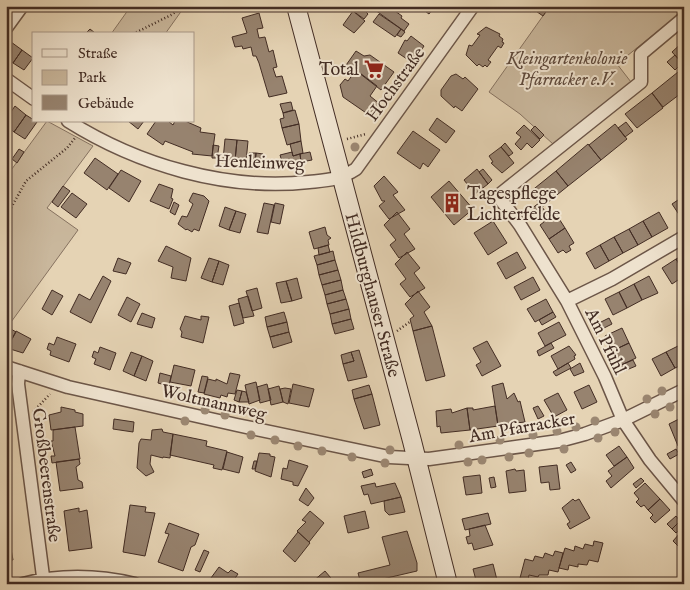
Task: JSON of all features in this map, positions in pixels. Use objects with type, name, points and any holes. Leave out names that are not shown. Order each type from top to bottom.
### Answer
[{"type":"main road","name":"Hildburghauser Straße","points":[[296,6],[417,459],[448,584]]},
{"type":"street","points":[[6,28],[22,6]]},
{"type":"street","name":"Hochstraße","points":[[342,178],[356,169],[473,6]]},
{"type":"street","name":"Am Pfuhl","points":[[684,18],[641,54],[640,82],[498,196],[520,225],[567,301],[605,377],[622,420],[650,460],[684,501]]},
{"type":"street","points":[[6,79],[32,98]]},
{"type":"street","name":"Henleinweg","points":[[70,122],[138,156],[207,177],[274,184],[342,178]]},
{"type":"street","points":[[567,301],[612,279],[684,237]]},
{"type":"street","name":"Woltmannweg","points":[[6,368],[68,387],[237,425],[377,455],[417,459]]},
{"type":"street","name":"Großbeerenstraße","points":[[20,371],[18,384],[43,581]]},
{"type":"street","name":"Am Pfarracker","points":[[417,459],[429,459],[559,441],[622,420],[684,390]]},
{"type":"street","points":[[23,584],[90,575],[135,584]]},
{"type":"path","points":[[137,32],[173,14],[181,6]]},
{"type":"path","points":[[344,140],[374,132]]},
{"type":"path","points":[[6,217],[26,181],[67,148],[76,134]]},
{"type":"path","points":[[396,332],[411,321]]},
{"type":"path","points":[[32,413],[52,392]]},
{"type":"green space","points":[[131,6],[185,6],[166,32],[112,32]]},
{"type":"green space","name":"Kleingartenkolonie Pfarracker e.V.","points":[[550,6],[684,6],[684,10],[617,64],[631,82],[553,144],[520,114],[489,92]]},
{"type":"green space","points":[[46,122],[93,146],[47,208],[78,230],[6,329],[6,177]]},
{"type":"building","points":[[217,6],[228,6],[224,12]]},
{"type":"building","points":[[356,6],[369,6],[365,11],[368,14],[364,19],[353,11]]},
{"type":"building","points":[[378,6],[388,6],[402,16],[401,18],[409,24],[404,31],[375,10]]},
{"type":"building","points":[[418,6],[435,6],[429,14]]},
{"type":"building","points":[[523,6],[535,6],[531,12]]},
{"type":"building","points":[[535,6],[550,6],[543,16],[533,9]]},
{"type":"building","points":[[353,11],[365,21],[354,33],[343,25]]},
{"type":"building","points":[[259,13],[263,28],[257,29],[259,38],[265,37],[269,52],[273,50],[277,67],[273,68],[276,77],[282,76],[287,93],[269,97],[259,63],[256,56],[253,56],[251,47],[243,49],[242,46],[235,47],[232,37],[247,33],[242,18]]},
{"type":"building","points":[[379,14],[401,29],[395,37],[373,22]]},
{"type":"building","points":[[486,27],[500,34],[499,36],[503,39],[502,42],[504,43],[501,48],[498,46],[488,60],[491,62],[487,67],[485,65],[483,67],[479,64],[477,66],[466,55],[469,45],[472,46],[480,35],[477,34]]},
{"type":"building","points":[[401,29],[405,32],[401,37],[397,35]]},
{"type":"building","points":[[411,36],[424,46],[413,63],[398,53],[405,40],[407,41]]},
{"type":"building","points":[[684,41],[684,65],[672,52]]},
{"type":"building","points":[[11,42],[22,50],[13,63],[6,58],[6,49]]},
{"type":"building","points":[[22,50],[32,57],[24,70],[13,63]]},
{"type":"building","points":[[356,51],[364,56],[370,55],[394,72],[381,90],[354,69],[352,73],[344,68]]},
{"type":"building","points":[[675,55],[682,63],[675,70],[667,62]]},
{"type":"building","points":[[356,70],[377,86],[370,96],[380,104],[372,117],[343,97],[340,85],[345,79],[348,81]]},
{"type":"building","points":[[678,72],[684,80],[684,91],[663,107],[652,93]]},
{"type":"building","points":[[456,74],[463,79],[465,77],[478,89],[462,111],[455,106],[454,108],[441,96],[441,90],[451,76]]},
{"type":"building","points":[[652,93],[663,108],[637,128],[625,114]]},
{"type":"building","points":[[291,102],[293,110],[283,113],[280,104]]},
{"type":"building","points":[[15,106],[26,115],[14,132],[8,127],[11,123],[6,119]]},
{"type":"building","points":[[6,108],[11,112],[6,119]]},
{"type":"building","points":[[295,110],[299,124],[282,128],[280,119],[284,118],[283,113]]},
{"type":"building","points":[[26,115],[32,119],[32,122],[37,122],[25,139],[14,132]]},
{"type":"building","points":[[437,118],[455,131],[446,143],[429,130]]},
{"type":"building","points":[[129,122],[143,122],[138,129]]},
{"type":"building","points":[[155,122],[169,122],[173,125],[174,122],[187,122],[201,128],[200,132],[215,134],[212,156],[192,154],[193,152],[165,141],[163,145],[147,134]]},
{"type":"building","points":[[626,122],[633,131],[625,137],[618,128]]},
{"type":"building","points":[[299,124],[301,141],[287,145],[282,128]]},
{"type":"building","points":[[615,124],[627,139],[601,160],[589,145]]},
{"type":"building","points":[[524,125],[540,140],[532,148],[527,143],[521,150],[515,144],[521,137],[516,133]]},
{"type":"building","points":[[535,126],[544,135],[540,139],[531,130]]},
{"type":"building","points":[[413,131],[440,150],[428,167],[423,163],[420,169],[397,153]]},
{"type":"building","points":[[225,139],[237,140],[235,161],[223,160]]},
{"type":"building","points":[[237,140],[248,141],[246,162],[235,161]]},
{"type":"building","points":[[301,141],[303,153],[293,156],[290,144]]},
{"type":"building","points":[[505,143],[513,153],[509,156],[501,147]]},
{"type":"building","points":[[588,144],[601,160],[568,186],[556,171]]},
{"type":"building","points":[[213,145],[219,146],[217,158],[212,158]]},
{"type":"building","points":[[501,147],[514,163],[502,173],[491,163],[493,162],[489,156]]},
{"type":"building","points":[[19,149],[24,152],[17,163],[12,159]]},
{"type":"building","points":[[292,152],[293,156],[300,154],[301,161],[283,165],[280,155]]},
{"type":"building","points":[[310,152],[312,160],[301,162],[300,154]]},
{"type":"building","points":[[249,153],[256,153],[255,164],[249,163]]},
{"type":"building","points":[[256,153],[263,154],[262,164],[255,164]]},
{"type":"building","points":[[95,158],[118,174],[107,190],[84,173]]},
{"type":"building","points":[[477,169],[488,184],[475,194],[464,180]]},
{"type":"building","points":[[483,169],[492,180],[488,184],[479,172]]},
{"type":"building","points":[[121,170],[141,181],[129,202],[109,188]]},
{"type":"building","points":[[556,171],[568,186],[542,207],[530,192]]},
{"type":"building","points":[[384,176],[398,192],[393,195],[405,210],[389,219],[379,206],[385,201],[382,201],[374,186]]},
{"type":"building","name":"Tagespflege Lichterfelde","points":[[449,181],[473,209],[454,225],[431,197]]},
{"type":"building","points":[[159,184],[173,189],[171,198],[173,199],[169,209],[150,201]]},
{"type":"building","points":[[63,186],[70,191],[58,207],[52,202]]},
{"type":"building","points":[[72,193],[87,204],[76,218],[61,207]]},
{"type":"building","points":[[193,193],[204,196],[209,201],[199,231],[194,229],[192,232],[178,224],[182,216],[187,217],[193,204],[189,201]]},
{"type":"building","points":[[684,196],[684,218],[682,219],[672,204]]},
{"type":"building","points":[[174,202],[179,205],[175,215],[170,212]]},
{"type":"building","points":[[264,203],[274,205],[268,234],[257,232]]},
{"type":"building","points":[[275,203],[284,205],[280,224],[271,222]]},
{"type":"building","points":[[539,203],[545,211],[537,217],[531,209]]},
{"type":"building","points":[[225,207],[236,211],[229,230],[219,226]]},
{"type":"building","points":[[236,211],[246,214],[240,233],[229,230]]},
{"type":"building","points":[[397,212],[410,229],[404,234],[415,249],[399,258],[390,245],[396,240],[384,225]]},
{"type":"building","points":[[659,212],[668,228],[652,237],[643,221]]},
{"type":"building","points":[[547,214],[551,217],[556,214],[565,228],[549,239],[540,225],[544,222],[543,217]]},
{"type":"building","points":[[493,221],[507,243],[488,255],[474,233]]},
{"type":"building","points":[[643,221],[652,237],[638,245],[629,229]]},
{"type":"building","points":[[325,227],[327,235],[331,238],[328,240],[329,245],[314,249],[309,232]]},
{"type":"building","points":[[565,228],[574,243],[569,246],[571,250],[566,253],[563,250],[558,253],[549,239]]},
{"type":"building","points":[[629,229],[638,245],[623,253],[614,237]]},
{"type":"building","points":[[614,237],[623,253],[609,261],[600,245]]},
{"type":"building","points":[[328,245],[330,252],[319,255],[318,248]]},
{"type":"building","points":[[600,245],[609,261],[595,269],[586,253]]},
{"type":"building","points":[[166,246],[191,258],[186,281],[171,278],[173,267],[158,261]]},
{"type":"building","points":[[333,251],[335,260],[317,265],[314,256]]},
{"type":"building","points":[[407,252],[420,268],[414,273],[425,288],[410,297],[400,284],[406,279],[395,264]]},
{"type":"building","points":[[517,252],[526,268],[506,279],[497,263]]},
{"type":"building","points":[[684,255],[684,272],[676,259]]},
{"type":"building","points":[[118,258],[131,263],[126,274],[113,271]]},
{"type":"building","points":[[209,258],[219,261],[212,282],[201,278]]},
{"type":"building","points":[[676,259],[684,272],[684,276],[672,284],[662,268]]},
{"type":"building","points":[[335,260],[338,270],[319,275],[317,265]]},
{"type":"building","points":[[219,261],[229,265],[223,285],[212,282]]},
{"type":"building","points":[[338,270],[341,280],[322,285],[319,275]]},
{"type":"building","points":[[103,276],[111,281],[91,323],[70,312],[79,294],[90,300]]},
{"type":"building","points":[[649,276],[658,293],[642,300],[634,284]]},
{"type":"building","points":[[533,277],[540,290],[521,300],[514,287]]},
{"type":"building","points":[[297,278],[302,298],[292,301],[286,281]]},
{"type":"building","points":[[341,280],[343,290],[325,295],[322,285]]},
{"type":"building","points":[[286,281],[292,301],[281,303],[276,283]]},
{"type":"building","points":[[634,284],[642,300],[627,308],[619,292]]},
{"type":"building","points":[[257,288],[262,308],[252,311],[246,291]]},
{"type":"building","points":[[52,290],[63,296],[52,315],[42,309]]},
{"type":"building","points":[[343,290],[346,299],[327,304],[325,295]]},
{"type":"building","points":[[418,291],[430,307],[424,312],[432,326],[413,331],[410,319],[414,316],[405,304]]},
{"type":"building","points":[[619,292],[627,308],[613,315],[605,299]]},
{"type":"building","points":[[248,296],[254,316],[243,318],[238,299]]},
{"type":"building","points":[[127,297],[140,304],[131,322],[118,315]]},
{"type":"building","points":[[346,299],[349,309],[330,314],[327,304]]},
{"type":"building","points":[[546,299],[553,312],[535,322],[527,309]]},
{"type":"building","points":[[239,303],[244,323],[234,326],[229,306]]},
{"type":"building","points":[[349,309],[351,319],[332,324],[330,314]]},
{"type":"building","points":[[284,312],[287,322],[267,327],[265,317]]},
{"type":"building","points":[[553,312],[556,317],[542,325],[539,320]]},
{"type":"building","points":[[142,313],[155,318],[152,328],[137,324]]},
{"type":"building","points":[[185,316],[201,320],[201,316],[209,317],[203,343],[181,337],[182,332],[180,329]]},
{"type":"building","points":[[609,318],[612,324],[602,329],[599,323]]},
{"type":"building","points":[[351,319],[354,329],[335,334],[332,324]]},
{"type":"building","points":[[287,322],[289,332],[270,337],[267,327]]},
{"type":"building","points":[[559,322],[566,335],[545,346],[538,333]]},
{"type":"building","points":[[432,326],[445,376],[426,381],[413,331]]},
{"type":"building","points":[[622,328],[629,343],[612,351],[605,336]]},
{"type":"building","points":[[11,329],[16,332],[11,341],[6,337]]},
{"type":"building","points":[[16,331],[31,339],[23,353],[7,348]]},
{"type":"building","points":[[289,332],[292,342],[273,348],[270,337]]},
{"type":"building","points":[[57,337],[76,344],[69,362],[50,355],[51,351],[47,349],[49,343],[54,345]]},
{"type":"building","points":[[487,341],[501,366],[482,376],[476,365],[481,362],[473,348]]},
{"type":"building","points":[[551,343],[554,348],[539,356],[537,351]]},
{"type":"building","points":[[629,343],[636,358],[619,366],[612,351]]},
{"type":"building","points":[[682,344],[684,364],[675,368],[666,352]]},
{"type":"building","points":[[569,346],[576,355],[574,356],[575,359],[558,369],[551,356]]},
{"type":"building","points":[[100,347],[116,353],[110,370],[94,364],[96,359],[92,357],[94,351],[98,353]]},
{"type":"building","points":[[359,350],[367,377],[348,381],[343,364],[354,361],[351,352]]},
{"type":"building","points":[[131,352],[142,356],[134,376],[123,371]]},
{"type":"building","points":[[351,352],[354,361],[343,364],[341,355]]},
{"type":"building","points":[[666,352],[675,368],[661,376],[652,359]]},
{"type":"building","points":[[142,356],[153,361],[146,381],[134,376]]},
{"type":"building","points":[[633,360],[636,366],[624,371],[621,365]]},
{"type":"building","points":[[568,363],[571,368],[556,376],[553,372]]},
{"type":"building","points":[[580,363],[584,372],[574,376],[570,369]]},
{"type":"building","points":[[174,365],[195,370],[191,386],[170,382]]},
{"type":"building","points":[[160,373],[171,376],[169,386],[158,383]]},
{"type":"building","points":[[230,373],[240,375],[235,394],[228,393],[227,397],[221,395],[220,398],[204,394],[208,379],[216,381],[216,379],[227,384]]},
{"type":"building","points":[[202,376],[208,377],[204,393],[198,392]]},
{"type":"building","points":[[256,382],[260,400],[249,404],[245,385]]},
{"type":"building","points":[[503,383],[507,399],[514,393],[518,402],[520,401],[525,422],[498,425],[492,386]]},
{"type":"building","points":[[267,384],[271,400],[260,403],[257,387]]},
{"type":"building","points":[[293,384],[314,389],[309,407],[289,403]]},
{"type":"building","points":[[369,385],[372,394],[354,399],[352,390]]},
{"type":"building","points":[[589,385],[597,402],[582,409],[574,392]]},
{"type":"building","points":[[279,386],[283,402],[271,405],[268,389]]},
{"type":"building","points":[[280,389],[291,389],[288,404],[283,402]]},
{"type":"building","points":[[237,390],[242,391],[239,402],[234,400]]},
{"type":"building","points":[[242,391],[246,392],[249,402],[239,402]]},
{"type":"building","points":[[558,393],[567,410],[554,417],[544,400]]},
{"type":"building","points":[[372,394],[380,425],[364,429],[354,399]]},
{"type":"building","points":[[495,406],[498,426],[470,430],[467,408],[473,408],[473,410]]},
{"type":"building","points":[[538,406],[544,416],[538,419],[533,408]]},
{"type":"building","points":[[61,407],[83,414],[83,426],[51,430],[49,415],[61,412]]},
{"type":"building","points":[[467,408],[470,430],[441,433],[440,426],[437,427],[436,411],[451,409],[452,413]]},
{"type":"building","points":[[684,416],[684,428],[679,419]]},
{"type":"building","points":[[114,419],[134,422],[133,432],[113,429]]},
{"type":"building","points":[[679,419],[684,428],[684,443],[678,446],[669,424]]},
{"type":"building","points":[[75,427],[80,459],[52,463],[51,456],[55,456],[51,441],[53,441],[53,430]]},
{"type":"building","points":[[162,429],[163,432],[173,434],[170,458],[151,455],[150,464],[154,472],[146,476],[137,468],[139,443],[141,439],[151,440],[152,430]]},
{"type":"building","points":[[173,434],[207,441],[206,446],[227,451],[222,470],[213,468],[214,465],[170,455]]},
{"type":"building","points":[[619,446],[627,457],[614,466],[606,455]]},
{"type":"building","points":[[676,449],[679,454],[670,459],[667,454]]},
{"type":"building","points":[[227,452],[243,457],[239,473],[223,469]]},
{"type":"building","points":[[259,453],[270,454],[270,456],[275,457],[271,477],[255,471]]},
{"type":"building","points":[[627,457],[634,468],[611,488],[606,481],[612,476],[608,471]]},
{"type":"building","points":[[79,459],[80,464],[76,467],[78,480],[82,482],[83,488],[60,491],[56,462]]},
{"type":"building","points":[[289,460],[308,466],[298,486],[293,485],[293,482],[281,479],[283,468],[287,469]]},
{"type":"building","points":[[254,461],[257,461],[255,469],[252,469]]},
{"type":"building","points":[[571,462],[576,470],[571,473],[566,465]]},
{"type":"building","points":[[557,465],[560,489],[550,490],[549,482],[541,483],[539,467]]},
{"type":"building","points":[[371,469],[373,475],[364,478],[362,472]]},
{"type":"building","points":[[515,469],[516,471],[524,470],[526,491],[509,493],[506,471]]},
{"type":"building","points":[[480,475],[482,493],[466,495],[463,477]]},
{"type":"building","points":[[494,477],[496,487],[491,488],[489,478]]},
{"type":"building","points":[[641,478],[644,481],[636,488],[633,484]]},
{"type":"building","points":[[375,483],[376,487],[395,483],[401,497],[371,504],[368,494],[364,495],[361,486]]},
{"type":"building","points":[[645,483],[660,499],[648,510],[644,505],[641,507],[636,502],[639,499],[634,493]]},
{"type":"building","points":[[306,488],[314,498],[308,506],[299,500]]},
{"type":"building","points":[[401,497],[405,512],[389,515],[385,511],[384,501]]},
{"type":"building","points":[[573,499],[575,501],[579,499],[590,518],[570,529],[567,524],[570,522],[562,508]]},
{"type":"building","points":[[660,499],[670,510],[655,523],[650,518],[653,515],[648,510]]},
{"type":"building","points":[[130,505],[146,507],[145,512],[155,513],[145,556],[123,552]]},
{"type":"building","points":[[79,508],[79,512],[87,510],[92,548],[69,551],[64,511]]},
{"type":"building","points":[[310,511],[324,523],[309,542],[297,531],[306,522],[302,520]]},
{"type":"building","points":[[365,511],[369,528],[348,533],[344,516]]},
{"type":"building","points":[[488,513],[491,524],[465,530],[462,519]]},
{"type":"building","points":[[676,516],[680,521],[672,529],[667,524]]},
{"type":"building","points":[[6,521],[13,560],[6,561]]},
{"type":"building","points":[[680,521],[684,526],[676,533],[672,529]]},
{"type":"building","points":[[169,523],[199,534],[195,545],[191,547],[183,571],[158,562],[169,534],[165,533]]},
{"type":"building","points":[[485,525],[493,545],[474,550],[472,543],[468,544],[466,537],[470,536],[469,529]]},
{"type":"building","points":[[407,531],[417,563],[417,571],[361,584],[358,573],[390,565],[382,537]]},
{"type":"building","points":[[298,532],[310,543],[295,562],[283,551]]},
{"type":"building","points":[[680,533],[684,536],[684,552],[673,541]]},
{"type":"building","points":[[594,541],[603,543],[598,562],[589,560],[587,565],[578,564],[578,567],[569,565],[568,570],[559,568],[565,548],[574,551],[575,546],[583,549],[585,544],[593,546]]},
{"type":"building","points":[[204,550],[209,552],[200,572],[195,570]]},
{"type":"building","points":[[555,551],[563,553],[558,572],[549,570],[548,575],[539,575],[538,577],[529,575],[528,580],[520,578],[525,559],[533,561],[535,556],[543,558],[545,553],[553,556]]},
{"type":"building","points":[[493,564],[498,584],[477,584],[473,569]]},
{"type":"building","points":[[219,567],[228,573],[231,570],[238,574],[231,584],[208,582]]},
{"type":"building","points":[[325,571],[336,584],[314,584],[312,582]]},
{"type":"building","points":[[250,579],[258,584],[247,584]]},
{"type":"place","name":"Total","points":[[374,69]]},
{"type":"place","name":"Tagespflege Lichterfelde","points":[[452,203]]}]
